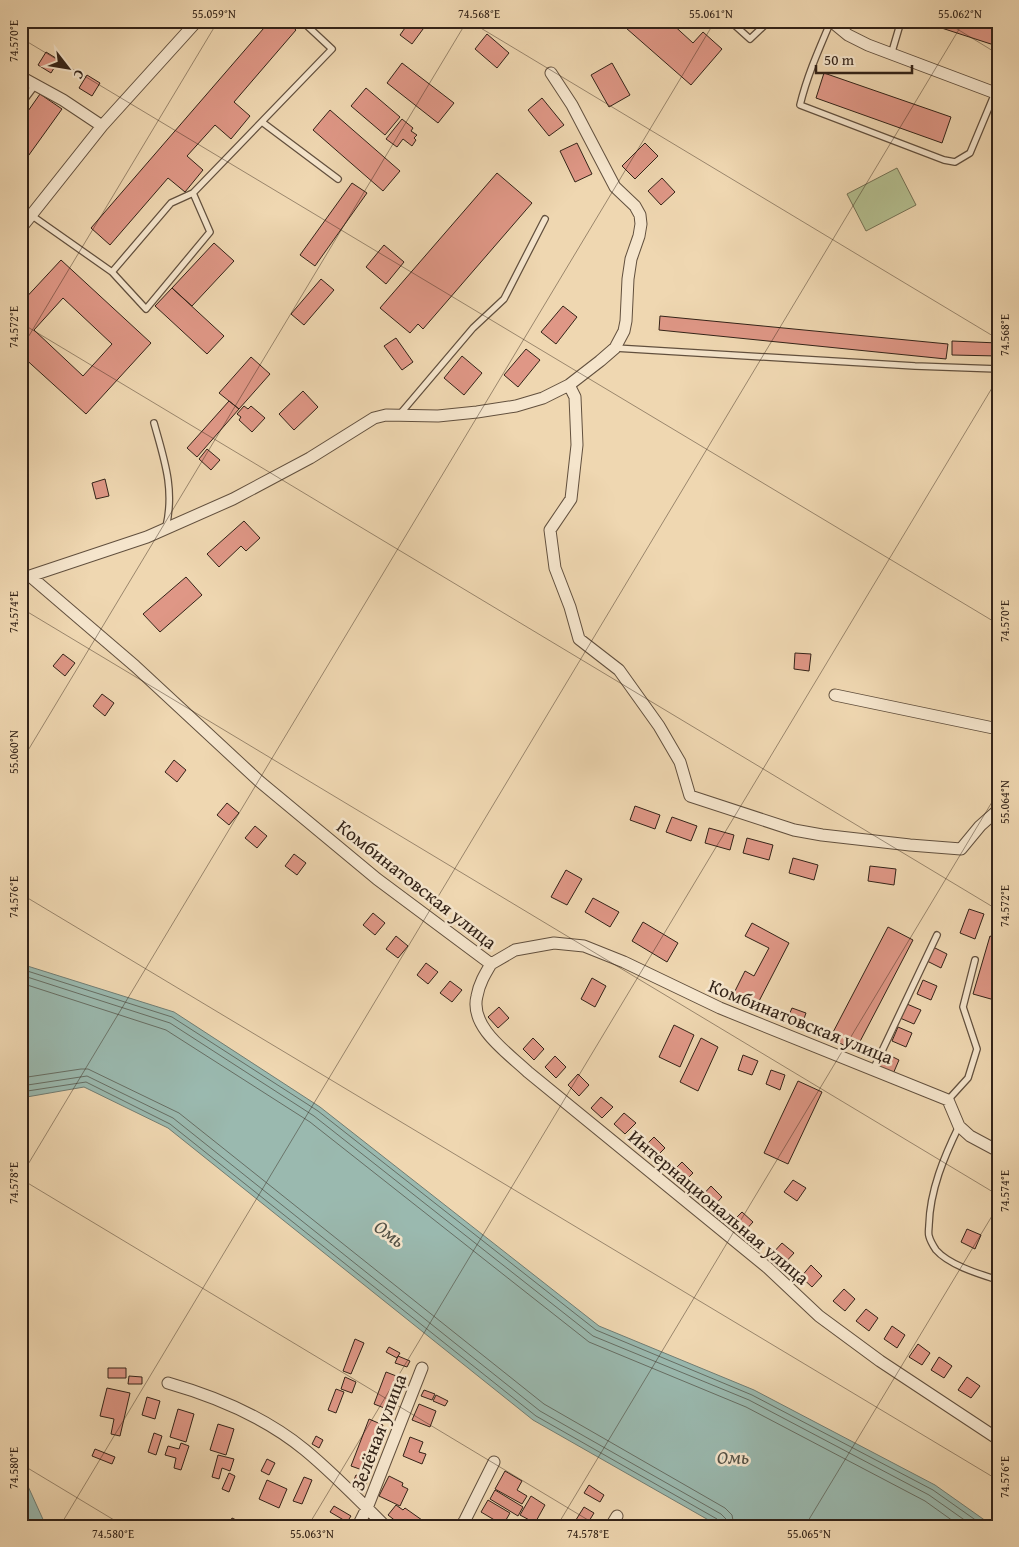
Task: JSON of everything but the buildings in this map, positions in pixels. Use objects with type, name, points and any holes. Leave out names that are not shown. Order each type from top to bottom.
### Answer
[{"type":"street","points":[[21,228],[102,126],[197,21]]},
{"type":"street","points":[[831,21],[848,35],[891,55],[996,94]]},
{"type":"street","points":[[26,577],[148,537],[233,499],[301,462],[374,418],[400,414],[438,416],[516,406],[543,398],[569,385],[615,348],[624,331],[626,322],[628,278],[631,259],[639,236],[640,215],[635,206],[615,187],[572,105],[551,73]]},
{"type":"street","points":[[21,77],[63,100],[102,126]]},
{"type":"street","points":[[569,385],[575,397],[577,445],[571,499],[550,530],[555,568],[570,606],[579,638],[619,670],[659,726],[680,762],[690,796],[794,830],[822,835],[961,849],[980,826],[998,810]]},
{"type":"street","name":"Комбинатовская улица","points":[[26,577],[135,666],[259,781],[377,879],[490,964],[515,950],[554,943],[584,946],[624,962],[720,1008],[948,1100]]},
{"type":"street","points":[[835,695],[998,729]]},
{"type":"street","name":"Интернациональная улица","points":[[490,964],[476,998],[478,1018],[492,1038],[528,1072],[768,1268],[819,1316],[880,1361],[998,1439]]},
{"type":"street","points":[[948,1100],[959,1126],[970,1136],[998,1151]]},
{"type":"street","name":"Зелёная улица","points":[[358,1526],[367,1508],[422,1368]]},
{"type":"street","name":"Зелёная улица","points":[[168,1383],[204,1393],[249,1413],[276,1430],[304,1449],[385,1526]]},
{"type":"street","points":[[461,1526],[466,1520],[494,1462]]},
{"type":"lane","points":[[112,272],[171,203],[193,193],[332,50],[302,21]]},
{"type":"lane","points":[[730,21],[750,38],[769,21]]},
{"type":"lane","points":[[831,21],[813,62],[800,105],[944,160],[955,162],[970,153],[996,94]]},
{"type":"lane","points":[[891,55],[901,21]]},
{"type":"lane","points":[[21,104],[36,84]]},
{"type":"lane","points":[[262,122],[338,179]]},
{"type":"lane","points":[[31,215],[112,272],[146,309],[210,232],[193,193]]},
{"type":"lane","points":[[400,414],[473,328],[504,299],[545,219]]},
{"type":"lane","points":[[615,348],[915,366],[998,368]]},
{"type":"lane","points":[[154,423],[166,467],[170,492],[170,511],[166,529]]},
{"type":"lane","points":[[873,1070],[937,935]]},
{"type":"lane","points":[[948,1100],[968,1078],[977,1049],[963,1007],[974,960]]},
{"type":"lane","points":[[959,1126],[946,1152],[936,1183],[929,1213],[928,1235],[936,1250],[946,1257],[968,1270],[998,1280]]},
{"type":"green space","points":[[897,168],[916,205],[866,231],[847,194]]},
{"type":"water","name":"Омь","points":[[21,964],[174,1012],[320,1107],[599,1326],[754,1390],[935,1485],[993,1526],[719,1526],[533,1420],[168,1128],[84,1087],[21,1098]]},
{"type":"water","points":[[22,1473],[46,1526],[21,1526]]}]
